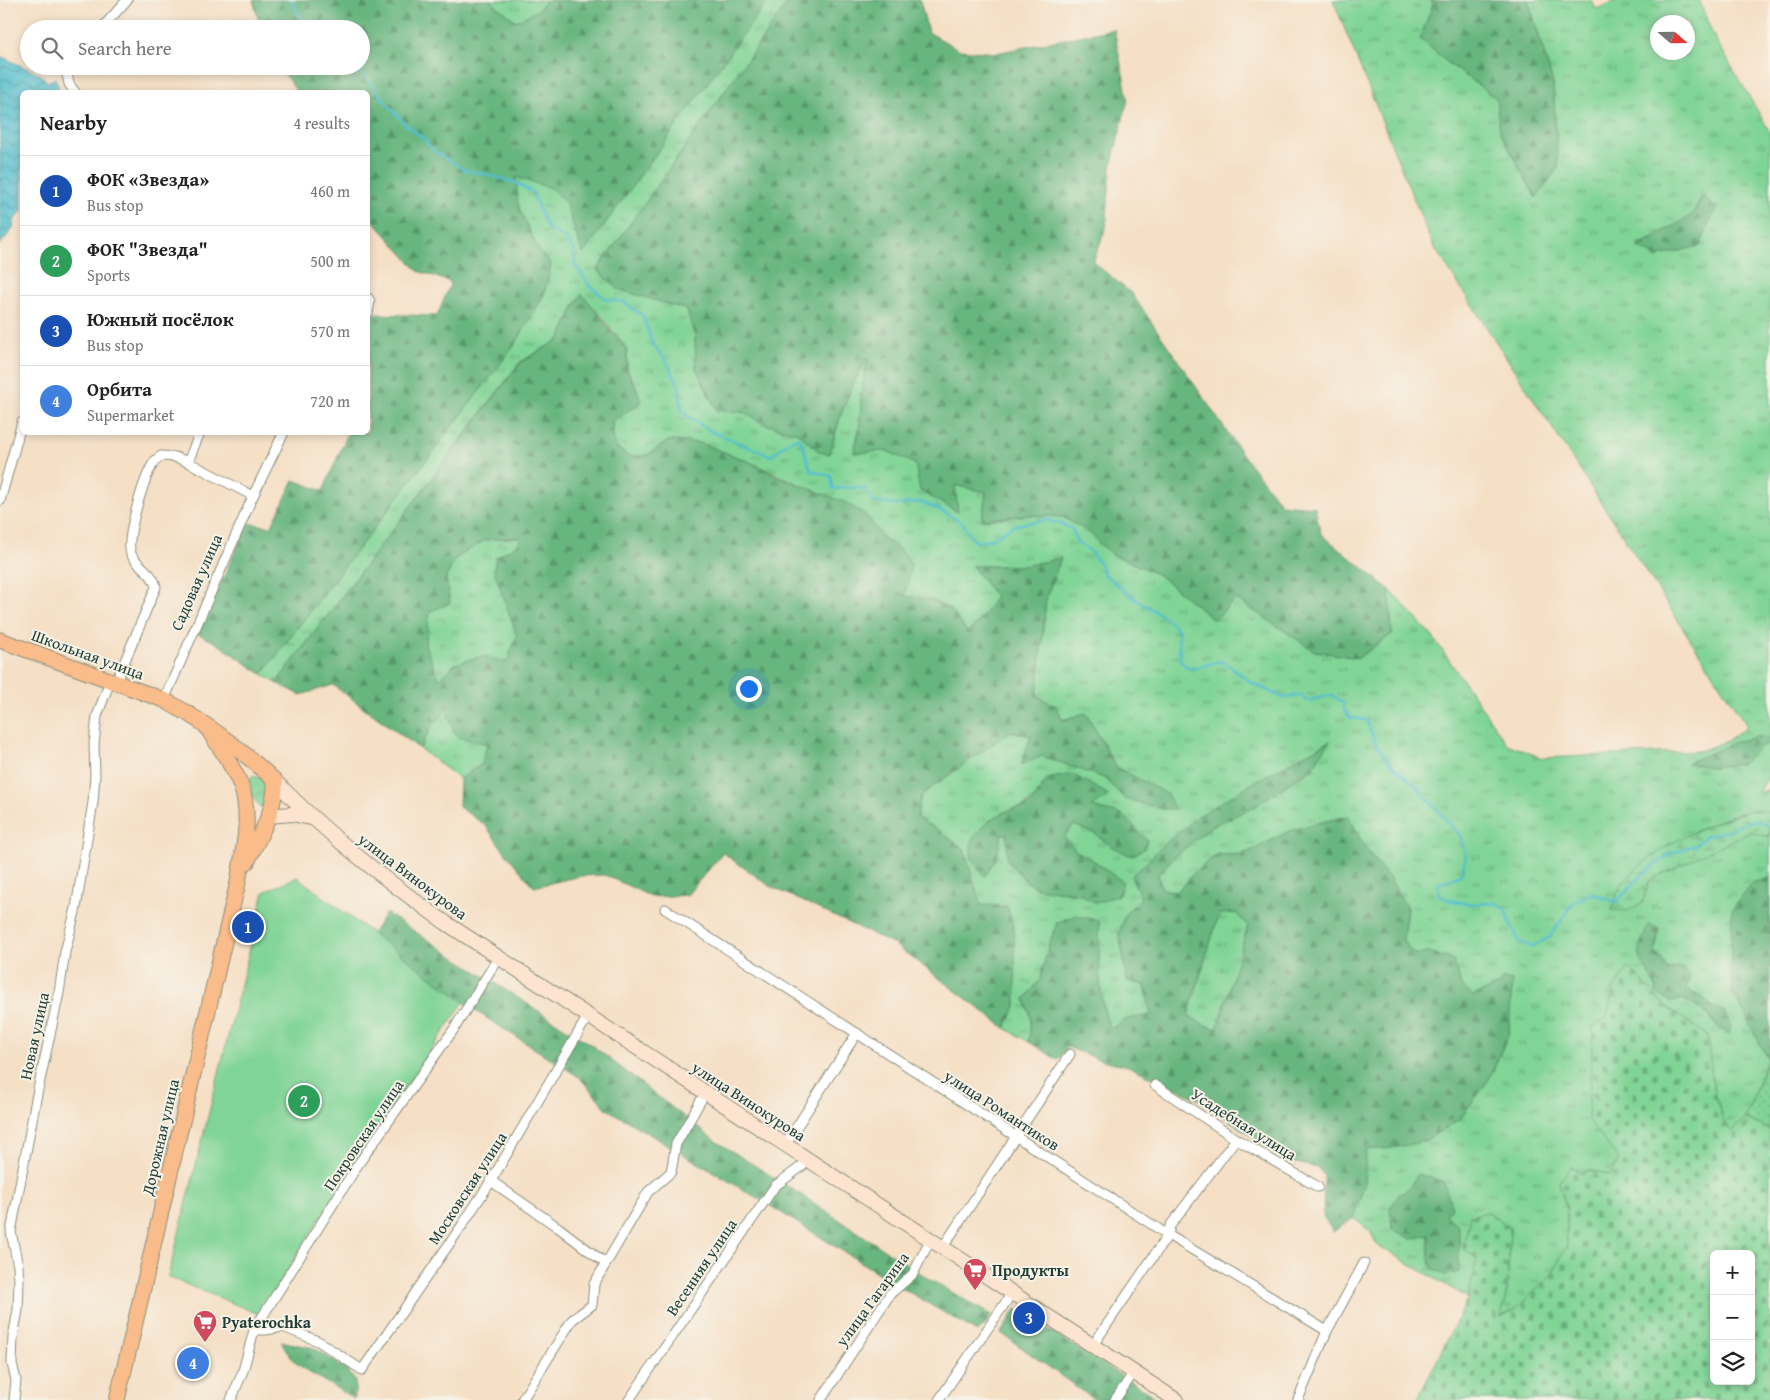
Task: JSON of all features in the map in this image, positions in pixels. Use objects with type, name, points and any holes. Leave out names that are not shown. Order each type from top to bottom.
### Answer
[{"type":"main road","name":"Школьная улица","points":[[0,640],[164,700]]},
{"type":"main road","points":[[164,700],[190,713],[262,770],[311,818]]},
{"type":"main road","points":[[206,726],[234,770],[243,795],[246,824],[238,882]]},
{"type":"main road","points":[[262,770],[253,770],[246,775],[243,795],[253,808],[268,816],[292,814],[311,818]]},
{"type":"main road","points":[[238,882],[268,816],[275,795],[275,781]]},
{"type":"main road","name":"улица Винокурова","points":[[311,818],[394,886],[498,958],[1176,1400]]},
{"type":"main road","name":"Дорожная улица","points":[[117,1400],[238,882]]},
{"type":"street","points":[[109,20],[127,0]]},
{"type":"street","points":[[67,75],[69,84],[74,90]]},
{"type":"street","points":[[0,501],[20,429]]},
{"type":"street","points":[[199,435],[188,462],[253,496]]},
{"type":"street","name":"Садовая улица","points":[[164,700],[253,496],[283,435]]},
{"type":"street","name":"Садовая улица","points":[[113,682],[156,587],[155,581],[136,560],[129,548],[131,529],[138,502],[153,462],[161,456],[168,456],[188,462]]},
{"type":"street","name":"Новая улица","points":[[14,1400],[16,1380],[12,1364],[13,1337],[18,1310],[19,1281],[11,1232],[36,1099],[59,993],[65,952],[76,908],[95,775],[94,745],[97,716],[113,682]]},
{"type":"street","name":"улица Романтиков","points":[[665,909],[1168,1235],[1327,1331]]},
{"type":"street","name":"Покровская улица","points":[[231,1400],[243,1371],[254,1330],[359,1163],[454,1029],[498,958]]},
{"type":"street","name":"Московская улица","points":[[254,1330],[266,1330],[283,1326],[318,1341],[362,1370],[491,1181],[588,1016]]},
{"type":"street","points":[[785,1145],[857,1033]]},
{"type":"street","points":[[943,1248],[1070,1054]]},
{"type":"street","name":"Усадебная улица","points":[[1155,1085],[1236,1139],[1318,1187]]},
{"type":"street","points":[[522,1400],[572,1320],[592,1304],[594,1284],[648,1192],[672,1172],[676,1144],[705,1093]]},
{"type":"street","points":[[1093,1345],[1168,1235],[1170,1226],[1236,1139]]},
{"type":"street","name":"Весенняя улица","points":[[629,1400],[775,1186],[809,1161]]},
{"type":"street","points":[[491,1181],[559,1228],[605,1263]]},
{"type":"street","name":"улица Гагарина","points":[[821,1400],[890,1294],[912,1274],[930,1240]]},
{"type":"street","points":[[1298,1400],[1327,1331],[1364,1263]]},
{"type":"street","points":[[939,1400],[1012,1293]]},
{"type":"street","points":[[1115,1400],[1134,1372]]},
{"type":"green space","points":[[253,0],[489,0],[516,21],[539,10],[546,0],[768,0],[583,254],[566,203],[551,188],[516,177],[518,206],[539,251],[551,264],[544,295],[514,346],[262,674],[215,642],[198,634],[248,523],[271,527],[294,480],[323,491],[347,435],[370,435],[370,321],[374,314],[437,316],[451,282],[418,271],[370,217],[370,90],[296,90],[285,75],[370,75],[370,20],[259,20]]},
{"type":"green space","points":[[489,0],[546,0],[539,10],[516,21]]},
{"type":"green space","points":[[768,0],[790,0],[598,269],[618,289],[687,310],[695,337],[696,368],[717,411],[744,412],[764,424],[798,433],[820,452],[830,454],[845,403],[869,356],[861,395],[860,425],[854,452],[887,451],[915,464],[958,512],[954,485],[986,492],[982,519],[1027,515],[1063,517],[1087,531],[1110,553],[1159,575],[1214,620],[1236,599],[1315,651],[1358,658],[1392,634],[1389,589],[1433,637],[1507,744],[1542,758],[1700,751],[1727,741],[1747,726],[1432,244],[1333,0],[1431,0],[1433,4],[1420,39],[1447,62],[1497,98],[1500,132],[1536,198],[1558,168],[1553,83],[1528,0],[1591,0],[1596,9],[1618,0],[1699,0],[1713,35],[1770,132],[1770,738],[1757,737],[1688,762],[1712,767],[1749,757],[1759,747],[1770,745],[1770,778],[1767,779],[1758,792],[1770,791],[1770,813],[1756,809],[1730,816],[1696,831],[1676,843],[1642,865],[1620,887],[1612,910],[1644,884],[1661,874],[1750,831],[1770,836],[1770,878],[1752,883],[1732,991],[1767,1056],[1769,1054],[1745,1118],[1732,1132],[1722,1118],[1713,1085],[1707,1035],[1664,1005],[1629,967],[1613,990],[1607,1017],[1619,1158],[1611,1175],[1589,1170],[1559,1182],[1567,1210],[1567,1245],[1552,1275],[1516,1309],[1500,1317],[1507,1290],[1510,1228],[1489,1212],[1470,1216],[1477,1259],[1468,1298],[1377,1245],[1370,1231],[1353,1218],[1364,1186],[1366,1150],[1423,1142],[1460,1119],[1489,1079],[1509,1033],[1504,979],[1496,986],[1473,997],[1461,986],[1454,961],[1432,953],[1413,954],[1403,940],[1407,908],[1359,837],[1349,816],[1295,829],[1247,852],[1229,855],[1218,854],[1196,871],[1177,892],[1162,889],[1158,875],[1173,858],[1212,826],[1254,807],[1312,768],[1329,742],[1298,759],[1146,863],[1131,876],[1141,898],[1126,913],[1119,932],[1127,981],[1145,985],[1151,1015],[1127,1019],[1110,1029],[1101,990],[1099,922],[1057,922],[1040,980],[1025,999],[1031,1017],[1029,1042],[1005,1028],[1016,1006],[1014,968],[941,832],[917,818],[921,795],[1010,731],[1031,736],[1022,764],[1042,756],[1104,778],[1126,799],[1141,781],[1116,767],[1086,713],[1063,720],[1056,706],[1037,696],[1046,598],[1061,558],[1024,566],[972,566],[996,597],[968,633],[951,610],[929,599],[904,596],[911,565],[902,551],[883,538],[866,515],[748,461],[699,443],[668,441],[648,455],[630,457],[614,446],[612,421],[638,391],[627,369],[627,350],[613,330],[582,294],[560,339],[520,362],[276,683],[262,674],[514,346],[544,295],[551,264],[539,251],[518,206],[516,177],[551,188],[566,203],[583,254]],"holes":[[[1702,196],[1700,246],[1638,246],[1692,215]],[[1047,779],[1108,796],[1091,807],[1123,815],[1112,847],[1096,834],[1074,825],[1064,837],[1075,850],[1105,869],[1096,903],[1081,894],[1037,888],[1007,834],[1002,834],[1011,809],[1024,807],[1037,795]],[[1659,929],[1655,952],[1669,970],[1678,967],[1690,977],[1686,990],[1703,998],[1715,1009],[1724,1011],[1718,1028],[1702,1009],[1656,983],[1641,960]],[[1408,1189],[1459,1272],[1429,1257],[1429,1234],[1398,1196]]]},
{"type":"green space","points":[[790,0],[920,0],[928,32],[960,50],[996,53],[1114,29],[1128,99],[1111,167],[1106,228],[1093,262],[1132,294],[1243,455],[1281,504],[1315,507],[1321,534],[1389,589],[1392,634],[1358,658],[1315,651],[1236,599],[1214,620],[1159,575],[1110,553],[1087,531],[1063,517],[1027,515],[982,520],[986,492],[955,485],[958,512],[920,491],[915,464],[887,451],[854,453],[860,425],[861,395],[868,358],[844,404],[830,454],[820,452],[798,433],[764,424],[744,412],[717,411],[696,368],[695,337],[687,310],[618,289],[597,270]]},
{"type":"green space","points":[[1431,0],[1528,0],[1553,83],[1558,168],[1536,198],[1500,132],[1496,98],[1447,62],[1420,39],[1433,4]]},
{"type":"green space","points":[[1702,196],[1716,208],[1700,246],[1657,257],[1638,247],[1692,215]]},
{"type":"green space","points":[[582,294],[627,350],[627,370],[642,402],[612,421],[614,446],[630,457],[648,455],[668,441],[699,443],[748,461],[775,475],[844,502],[866,515],[883,538],[902,551],[911,565],[905,596],[929,599],[951,610],[968,633],[996,597],[972,566],[1024,566],[1061,558],[1046,598],[1037,696],[1056,706],[1063,720],[1086,713],[1116,767],[1167,794],[1175,809],[1162,809],[1125,799],[1104,778],[1042,756],[1021,765],[1031,736],[1011,731],[921,795],[917,818],[941,832],[964,849],[981,905],[1007,906],[1014,929],[1016,1006],[1005,1028],[895,945],[770,886],[723,853],[687,895],[652,897],[605,875],[580,876],[534,887],[485,825],[459,807],[460,779],[482,764],[487,744],[457,737],[446,711],[431,727],[420,749],[333,685],[301,695],[276,683],[521,362],[560,339]],"holes":[[[520,537],[519,544],[496,557],[494,570],[517,635],[507,662],[482,656],[455,664],[439,679],[425,645],[430,611],[450,603],[446,577],[456,558],[485,540]]]},
{"type":"green space","points":[[520,537],[519,544],[496,557],[494,570],[517,636],[507,662],[455,664],[439,680],[425,645],[430,611],[450,603],[446,577],[456,558],[485,540]]},
{"type":"green space","points":[[446,710],[488,743],[482,764],[460,779],[420,749],[431,727]]},
{"type":"green space","points":[[1757,737],[1770,738],[1770,745],[1759,747],[1742,764],[1712,767],[1687,763],[1738,741]]},
{"type":"green space","points":[[1330,741],[1312,768],[1254,807],[1212,826],[1173,858],[1158,875],[1162,889],[1177,892],[1196,871],[1218,854],[1229,855],[1247,852],[1295,829],[1349,816],[1359,837],[1390,879],[1407,908],[1403,940],[1413,954],[1432,953],[1454,961],[1461,986],[1473,996],[1496,986],[1504,979],[1512,981],[1509,1033],[1489,1079],[1460,1119],[1423,1142],[1366,1150],[1364,1186],[1353,1218],[1333,1232],[1323,1216],[1324,1176],[1318,1168],[1288,1161],[1198,1099],[1128,1066],[1101,1060],[1067,1047],[1058,1060],[1029,1042],[1031,1017],[1025,999],[1040,980],[1049,944],[1058,922],[1076,915],[1099,921],[1101,989],[1110,1029],[1127,1019],[1151,1015],[1145,985],[1127,981],[1119,932],[1126,913],[1141,898],[1131,876],[1160,848],[1198,816],[1254,782]],"holes":[[[1236,913],[1248,926],[1217,1029],[1202,1024],[1188,1015],[1219,914]]]},
{"type":"green space","points":[[1072,774],[1109,795],[1092,807],[1123,815],[1147,840],[1144,849],[1131,856],[1112,847],[1096,834],[1074,825],[1064,836],[1075,850],[1123,882],[1119,895],[1096,903],[1081,894],[1037,888],[1025,880],[1007,860],[1007,834],[1002,834],[996,859],[985,876],[971,855],[974,837],[980,829],[999,815],[1012,809],[1023,808],[1029,804],[1047,779]]},
{"type":"green space","points":[[252,776],[262,779],[267,786],[266,806],[260,807],[254,799],[249,780]]},
{"type":"green space","points":[[1756,809],[1770,813],[1770,836],[1750,831],[1649,881],[1642,904],[1627,911],[1612,910],[1621,885],[1649,859],[1665,848],[1701,829]]},
{"type":"green space","points":[[297,877],[464,1002],[356,1161],[259,1314],[168,1277],[264,892]]},
{"type":"green space","points":[[1770,878],[1770,1053],[1767,1057],[1732,991],[1731,954],[1732,909],[1752,883]]},
{"type":"green space","points":[[386,913],[593,1046],[714,1140],[929,1279],[991,1315],[984,1326],[977,1332],[607,1109],[579,1077],[474,1010],[372,934]]},
{"type":"green space","points":[[1237,913],[1248,926],[1218,1029],[1202,1024],[1188,1015],[1219,914]]},
{"type":"green space","points":[[1649,924],[1659,929],[1655,952],[1669,970],[1678,967],[1685,969],[1690,977],[1686,990],[1703,998],[1715,1009],[1724,1011],[1731,1027],[1729,1034],[1719,1028],[1702,1009],[1683,999],[1671,1002],[1656,993],[1653,979],[1644,967],[1640,957],[1641,943]]},
{"type":"green space","points":[[1629,967],[1664,1005],[1707,1035],[1713,1085],[1722,1118],[1732,1132],[1745,1118],[1770,1130],[1770,1400],[1417,1400],[1468,1298],[1477,1259],[1463,1248],[1470,1216],[1489,1212],[1510,1228],[1507,1290],[1501,1317],[1516,1309],[1552,1275],[1567,1245],[1567,1210],[1559,1182],[1571,1167],[1582,1174],[1589,1170],[1611,1175],[1619,1159],[1588,1120],[1593,1027],[1607,1017],[1613,990]]},
{"type":"green space","points":[[1770,1053],[1770,1130],[1745,1118]]},
{"type":"green space","points":[[1418,1174],[1443,1181],[1452,1208],[1445,1214],[1459,1227],[1459,1272],[1446,1275],[1432,1268],[1429,1258],[1429,1235],[1411,1239],[1392,1229],[1390,1208],[1398,1196],[1408,1189]]},
{"type":"green space","points":[[1016,1309],[1160,1400],[1095,1400],[1001,1333]]},
{"type":"green space","points":[[281,1341],[314,1348],[347,1370],[355,1381],[355,1398],[353,1399],[300,1366],[292,1359]]},
{"type":"water","points":[[0,56],[20,65],[20,75],[41,75],[48,82],[55,78],[59,90],[20,90],[20,213],[15,219],[13,228],[0,245]]},
{"type":"waterway","points":[[291,0],[301,20]]},
{"type":"waterway","points":[[364,75],[403,122],[424,139],[434,151],[465,170],[516,183],[532,192],[547,228],[566,239],[575,251],[575,265],[589,285],[606,299],[624,302],[643,316],[652,343],[665,359],[679,386],[682,412],[712,432],[771,456],[791,440],[800,438],[811,471],[831,476],[833,489],[848,487],[866,489],[873,502],[896,505],[920,502],[938,509],[963,523],[969,535],[976,542],[991,539],[1015,525],[1047,520],[1059,523],[1072,529],[1078,544],[1088,549],[1100,564],[1104,574],[1132,597],[1166,618],[1178,629],[1180,660],[1188,668],[1197,668],[1219,661],[1227,664],[1252,683],[1284,698],[1301,695],[1307,701],[1332,695],[1343,703],[1344,709],[1350,718],[1366,720],[1376,744],[1393,766],[1420,790],[1460,836],[1466,857],[1461,875],[1438,884],[1439,895],[1449,900],[1469,904],[1496,903],[1505,909],[1519,941],[1531,947],[1550,937],[1573,903],[1592,893],[1616,902],[1643,874],[1670,854],[1695,845],[1706,836],[1728,831],[1744,823],[1758,820],[1770,827]]},
{"type":"place","name":"ФОК «Звезда»","points":[[248,927]]},
{"type":"place","name":"ФОК \"Звезда\"","points":[[304,1101]]},
{"type":"place","name":"Продукты","points":[[975,1291]]},
{"type":"place","name":"Южный посёлок","points":[[1029,1318]]},
{"type":"place","name":"Pyaterochka","points":[[205,1343]]},
{"type":"place","name":"Орбита","points":[[193,1363]]}]
